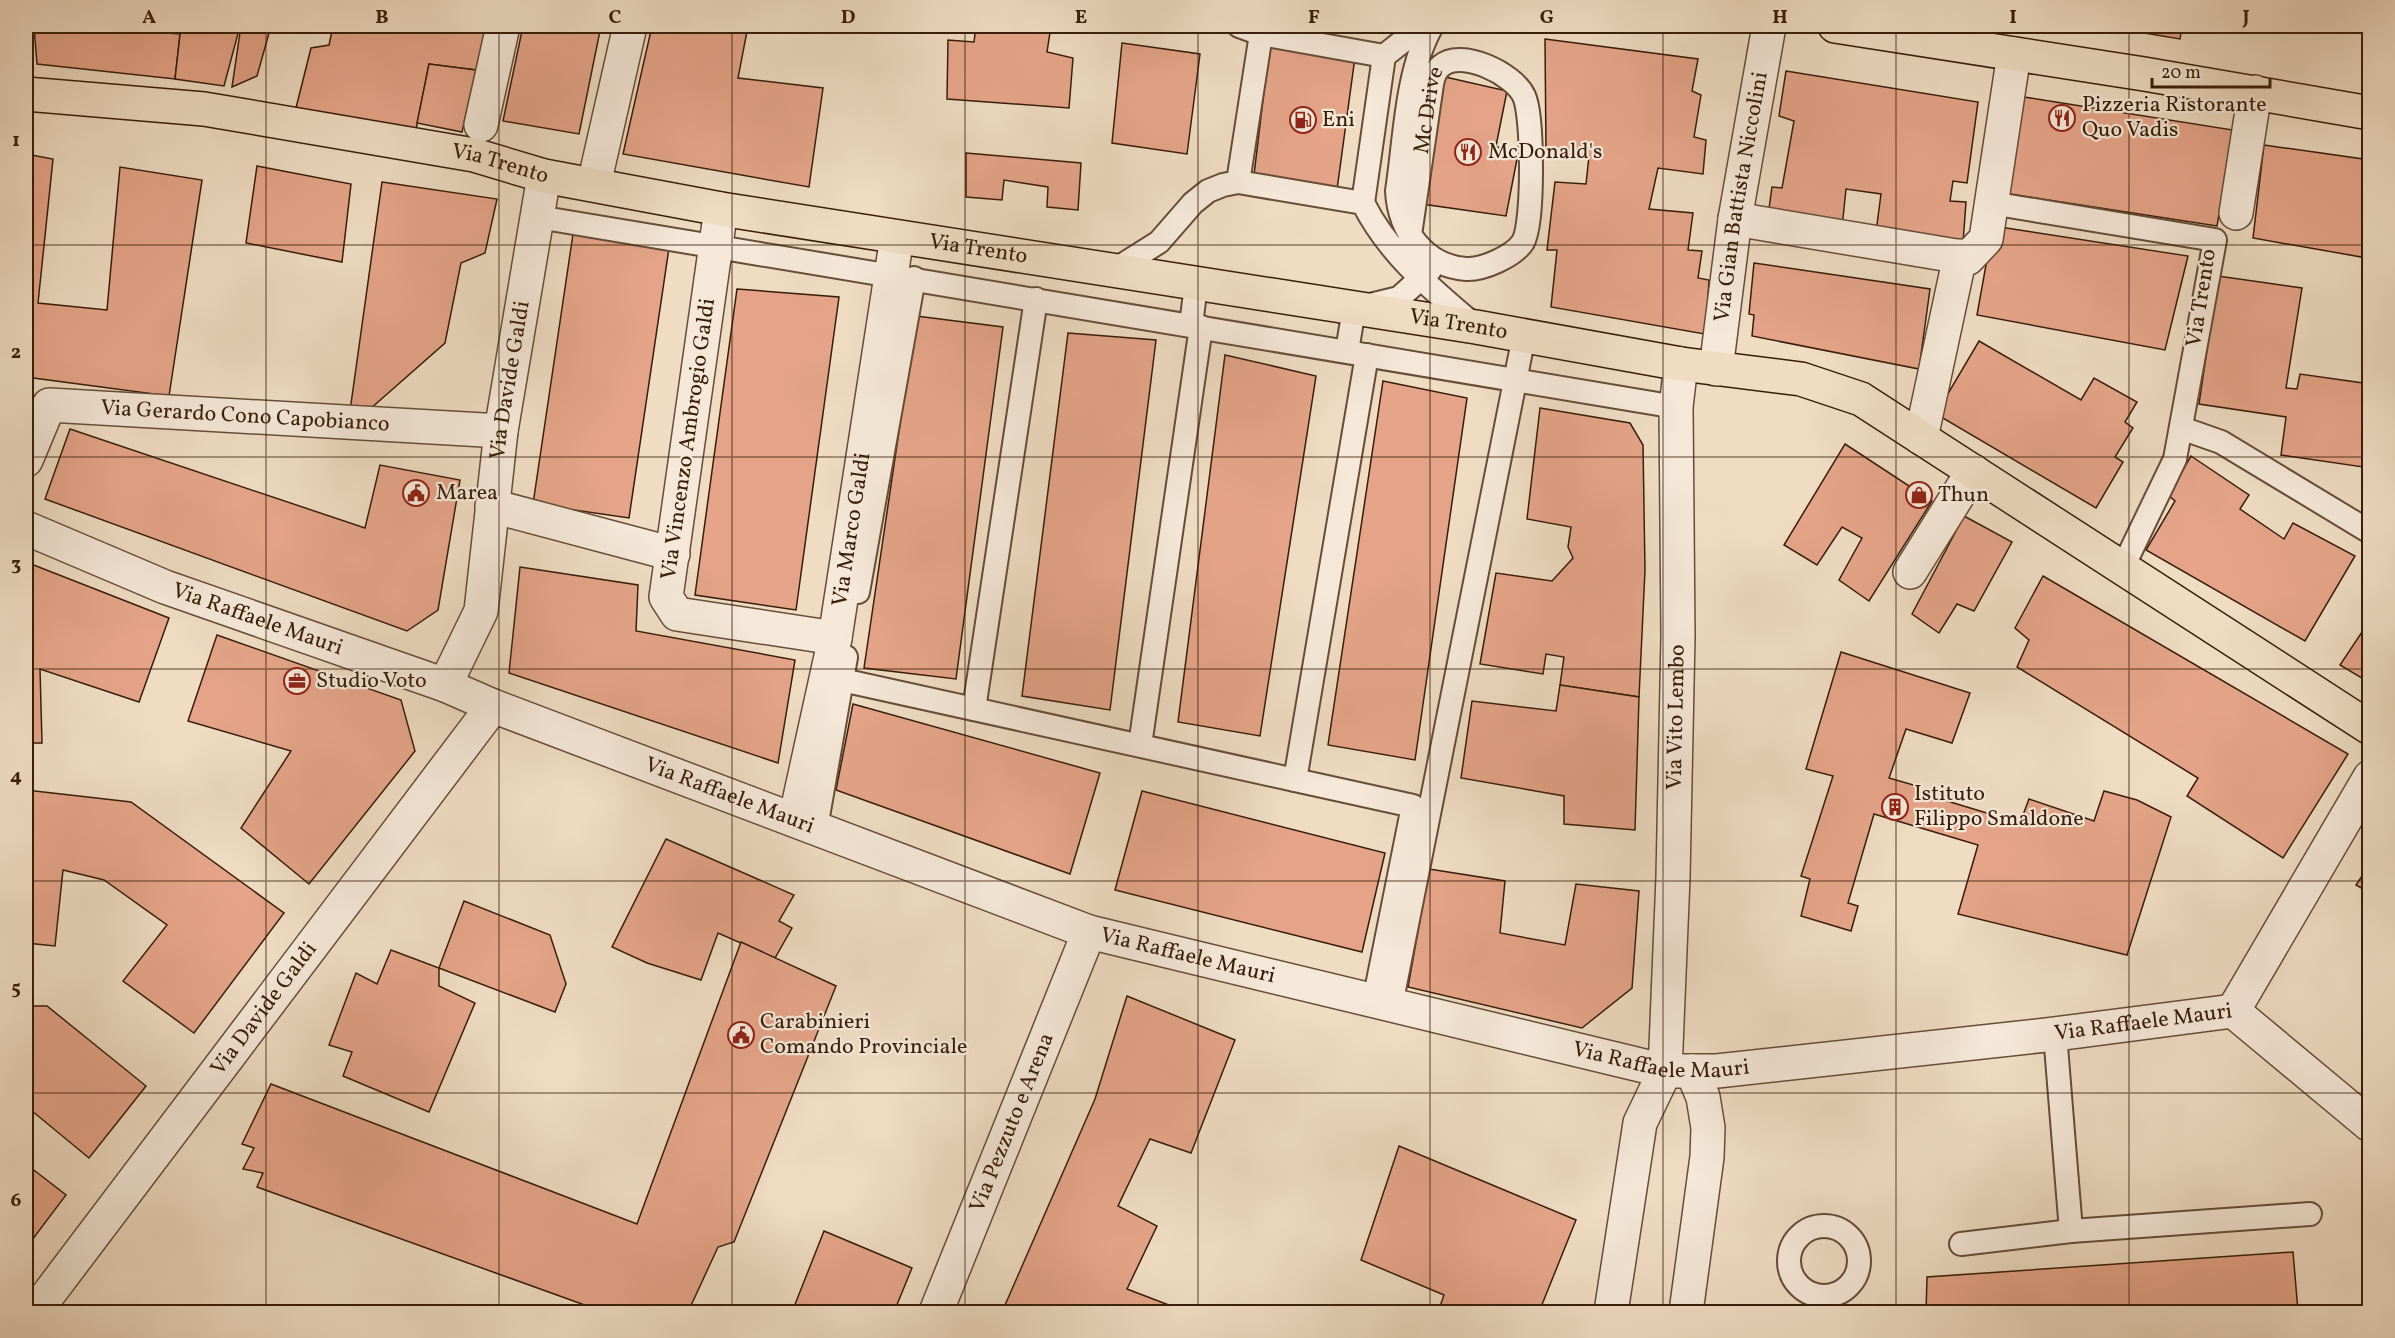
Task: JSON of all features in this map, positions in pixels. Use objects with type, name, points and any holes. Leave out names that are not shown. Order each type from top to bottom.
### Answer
[{"type":"main road","points":[[1835,26],[2254,92],[2370,113]]},
{"type":"main road","name":"Via Trento","points":[[26,94],[204,108],[474,155],[544,176],[721,210],[1476,327],[1681,364],[1801,380],[1861,399],[2370,728]]},
{"type":"street","points":[[481,125],[503,26]]},
{"type":"street","points":[[594,184],[630,26]]},
{"type":"street","name":"Via Gian Battista Niccolini","points":[[1716,369],[1735,219],[1769,26]]},
{"type":"street","points":[[1735,219],[1968,258],[1986,239],[2014,54]]},
{"type":"street","points":[[2236,213],[2254,92]]},
{"type":"street","name":"Via Davide Galdi","points":[[445,685],[481,611],[501,431],[544,176]]},
{"type":"street","name":"Via Vincenzo Ambrogio Galdi","points":[[721,210],[666,597],[676,614],[835,638]]},
{"type":"street","name":"Via Marco Galdi","points":[[806,824],[835,638],[903,276],[897,237]]},
{"type":"street","points":[[1921,438],[1960,256]]},
{"type":"street","name":"Via Vito Lembo","points":[[1678,1071],[1673,877],[1678,648],[1676,407],[1681,364]]},
{"type":"street","name":"Via Gerardo Cono Capobianco","points":[[26,460],[49,405],[501,431]]},
{"type":"street","points":[[1910,572],[1973,471]]},
{"type":"street","points":[[492,506],[673,554]]},
{"type":"street","name":"Via Raffaele Mauri","points":[[26,528],[165,587],[445,685],[493,706],[1089,932],[1382,1003],[1678,1071],[1718,1071],[2055,1034],[2234,1011],[2370,1125]]},
{"type":"street","name":"Via Davide Galdi","points":[[35,1312],[493,706]]},
{"type":"street","points":[[2234,1011],[2370,777]]},
{"type":"street","name":"Via Pezzuto e Arena","points":[[936,1312],[1089,932]]},
{"type":"street","points":[[1611,1312],[1640,1123],[1678,1071],[1703,1097],[1708,1128],[1707,1157],[1686,1312]]},
{"type":"lane","points":[[1239,26],[1261,34],[1384,56]]},
{"type":"lane","points":[[1422,26],[1384,56],[1363,203],[1386,241],[1419,279],[1476,327]]},
{"type":"lane","name":"Mc Drive","points":[[1419,279],[1409,253],[1410,235],[1433,78],[1440,66],[1448,62],[1462,61],[1502,73],[1524,95],[1531,192],[1523,242],[1510,252],[1483,266],[1469,269],[1443,265],[1425,252],[1410,235],[1398,205],[1397,191],[1415,68],[1422,44],[1432,26]]},
{"type":"lane","points":[[1238,182],[1261,34]]},
{"type":"lane","points":[[1113,271],[1159,242],[1193,203],[1208,191],[1238,182],[1363,203]]},
{"type":"lane","name":"Via Trento","points":[[1991,203],[2215,240],[2175,459],[2123,567]]},
{"type":"lane","name":"Via Trento","points":[[538,217],[903,276],[1676,407]]},
{"type":"lane","points":[[974,709],[1043,300],[1056,262]]},
{"type":"lane","points":[[1295,780],[1357,353],[1354,309],[1400,298],[1432,269],[1443,265]]},
{"type":"lane","points":[[806,824],[842,680],[903,276]]},
{"type":"lane","points":[[1140,745],[1196,326],[1196,285]]},
{"type":"lane","points":[[1382,1003],[1524,336]]},
{"type":"lane","points":[[2181,428],[2221,442],[2370,532]]},
{"type":"lane","points":[[842,680],[1413,806],[1382,1003]]},
{"type":"lane","points":[[2055,1034],[2071,1231]]},
{"type":"lane","points":[[1962,1244],[2071,1231],[2310,1214]]},
{"type":"lane","points":[[1801,1288],[1809,1312]]},
{"type":"building","points":[[26,26],[34,26],[32,57],[26,57]]},
{"type":"building","points":[[34,26],[83,26],[180,34],[175,79],[37,64]]},
{"type":"building","points":[[181,26],[240,26],[224,86],[175,79]]},
{"type":"building","points":[[241,26],[271,26],[257,76],[232,87]]},
{"type":"building","points":[[333,26],[487,26],[476,70],[429,64],[413,145],[292,124],[311,48],[329,45]]},
{"type":"building","points":[[523,26],[601,26],[579,134],[503,121]]},
{"type":"building","points":[[652,26],[748,26],[738,78],[823,88],[809,187],[623,154]]},
{"type":"building","points":[[976,26],[1051,26],[1047,52],[1073,58],[1069,108],[947,99],[948,40],[974,42]]},
{"type":"building","points":[[2102,26],[2182,26],[2180,39]]},
{"type":"building","points":[[1545,39],[1698,59],[1692,91],[1701,95],[1694,137],[1706,140],[1703,174],[1658,168],[1649,209],[1693,213],[1688,250],[1702,251],[1698,278],[1709,280],[1708,297],[1716,299],[1710,335],[1551,307],[1557,250],[1547,250],[1555,182],[1586,184],[1589,156],[1546,152]]},
{"type":"building","name":"Eni","points":[[1270,42],[1355,57],[1336,197],[1253,183]]},
{"type":"building","points":[[1122,43],[1200,54],[1187,154],[1112,143]]},
{"type":"building","points":[[429,64],[476,70],[462,132],[417,123]]},
{"type":"building","points":[[1786,71],[1978,102],[1967,183],[1953,181],[1950,201],[1966,202],[1963,243],[1876,232],[1881,194],[1846,189],[1842,228],[1768,216],[1772,187],[1782,188],[1794,121],[1779,116]]},
{"type":"building","name":"McDonald's","points":[[1441,76],[1507,91],[1496,146],[1517,159],[1506,216],[1422,204]]},
{"type":"building","points":[[2024,97],[2233,130],[2217,226],[2009,194]]},
{"type":"building","points":[[2264,145],[2370,160],[2367,258],[2253,238]]},
{"type":"building","points":[[966,153],[1081,163],[1078,210],[1047,207],[1048,187],[1004,180],[1002,200],[966,197]]},
{"type":"building","points":[[26,154],[53,159],[38,303],[107,310],[120,167],[202,180],[169,396],[26,377]]},
{"type":"building","points":[[257,166],[351,184],[342,262],[246,243]]},
{"type":"building","points":[[382,182],[497,199],[485,253],[461,263],[445,343],[370,409],[350,411]]},
{"type":"building","points":[[1993,226],[2188,256],[2165,350],[1977,315]]},
{"type":"building","points":[[573,234],[669,248],[629,518],[533,504]]},
{"type":"building","points":[[1754,263],[1930,289],[1919,369],[1752,336],[1754,315],[1749,314]]},
{"type":"building","points":[[2218,276],[2302,288],[2286,388],[2297,389],[2300,374],[2370,384],[2370,468],[2281,455],[2286,417],[2199,404]]},
{"type":"building","points":[[737,289],[839,297],[796,610],[695,595]]},
{"type":"building","points":[[916,316],[1003,327],[956,679],[864,668]]},
{"type":"building","points":[[1068,333],[1156,340],[1110,710],[1022,696]]},
{"type":"building","points":[[1979,341],[2081,400],[2094,378],[2137,402],[2125,422],[2133,428],[2115,457],[2123,462],[2096,508],[1936,414]]},
{"type":"building","points":[[1225,355],[1316,376],[1260,736],[1178,722]]},
{"type":"building","points":[[1383,381],[1467,398],[1415,760],[1328,745]]},
{"type":"building","points":[[1540,408],[1630,423],[1643,445],[1645,570],[1639,697],[1560,685],[1564,657],[1546,654],[1543,674],[1480,664],[1496,573],[1552,581],[1573,558],[1568,547],[1571,527],[1527,519]]},
{"type":"building","points":[[70,429],[365,528],[380,465],[460,480],[438,610],[407,631],[45,499]]},
{"type":"building","points":[[1845,444],[1932,501],[1869,601],[1839,580],[1862,538],[1842,527],[1817,565],[1784,545]]},
{"type":"building","points":[[2191,456],[2249,495],[2240,509],[2284,539],[2293,523],[2355,556],[2305,641],[2146,550],[2175,501],[2168,495]]},
{"type":"building","points":[[1964,516],[2012,542],[1974,611],[1957,604],[1939,633],[1912,614]]},
{"type":"building","points":[[26,562],[169,618],[139,702],[40,669],[42,743],[26,743]]},
{"type":"building","points":[[520,567],[638,585],[636,631],[795,660],[778,763],[509,673]]},
{"type":"building","points":[[2043,576],[2348,754],[2283,858],[2187,796],[2198,778],[2017,667],[2029,640],[2015,628]]},
{"type":"building","points":[[2370,620],[2370,683],[2340,665]]},
{"type":"building","points":[[217,635],[401,700],[415,751],[309,884],[241,828],[291,751],[188,721]]},
{"type":"building","name":"Istituto Filippo Smaldone","points":[[1841,652],[1970,693],[1952,743],[1906,729],[1889,778],[1917,786],[1917,792],[2020,823],[2029,799],[2094,821],[2104,791],[2137,800],[2171,817],[2127,955],[1958,914],[1978,845],[1874,814],[1848,903],[1858,906],[1851,931],[1801,916],[1810,879],[1801,876],[1833,776],[1806,769]]},
{"type":"building","points":[[1560,685],[1639,697],[1635,830],[1564,824],[1564,796],[1461,778],[1472,701],[1556,711]]},
{"type":"building","points":[[853,704],[1100,773],[1070,874],[836,790]]},
{"type":"building","points":[[26,790],[131,802],[284,913],[194,1033],[123,981],[167,925],[104,880],[63,870],[55,946],[26,943]]},
{"type":"building","points":[[1142,791],[1385,853],[1362,952],[1115,890]]},
{"type":"building","points":[[666,839],[794,895],[779,921],[792,928],[775,958],[718,933],[701,980],[647,963],[612,947]]},
{"type":"building","points":[[2370,864],[2370,893],[2356,885]]},
{"type":"building","points":[[1429,869],[1505,881],[1500,933],[1565,945],[1576,884],[1639,891],[1632,988],[1582,1028],[1408,987]]},
{"type":"building","points":[[464,901],[550,935],[566,984],[555,1012],[439,968]]},
{"type":"building","points":[[741,942],[836,986],[734,1242],[718,1247],[688,1312],[604,1312],[257,1187],[263,1173],[243,1169],[254,1148],[242,1144],[271,1084],[637,1224]]},
{"type":"building","points":[[391,950],[439,968],[439,986],[475,1003],[429,1112],[343,1076],[352,1052],[329,1045],[356,973],[377,984]]},
{"type":"building","points":[[1127,996],[1235,1040],[1191,1153],[1150,1139],[1118,1206],[1157,1226],[1127,1289],[1187,1312],[1002,1312],[1095,1099]]},
{"type":"building","points":[[26,1006],[47,1006],[146,1086],[89,1158],[26,1106]]},
{"type":"building","points":[[1399,1146],[1576,1220],[1539,1312],[1438,1312],[1444,1295],[1361,1260]]},
{"type":"building","points":[[26,1164],[66,1195],[26,1248]]},
{"type":"building","points":[[824,1231],[912,1268],[894,1312],[792,1312]]},
{"type":"building","points":[[2293,1252],[2298,1311],[2335,1309],[2335,1312],[1926,1312],[1927,1277]]},
{"type":"place","name":"Pizzeria Ristorante Quo Vadis","points":[[2062,118]]},
{"type":"place","name":"Eni","points":[[1303,120]]},
{"type":"place","name":"McDonald's","points":[[1468,152]]},
{"type":"place","name":"Marea","points":[[416,493]]},
{"type":"place","name":"Thun","points":[[1919,495]]},
{"type":"place","name":"Studio Voto","points":[[297,681]]},
{"type":"place","name":"Istituto Filippo Smaldone","points":[[1895,807]]},
{"type":"place","name":"Carabinieri Comando Provinciale","points":[[741,1035]]}]
